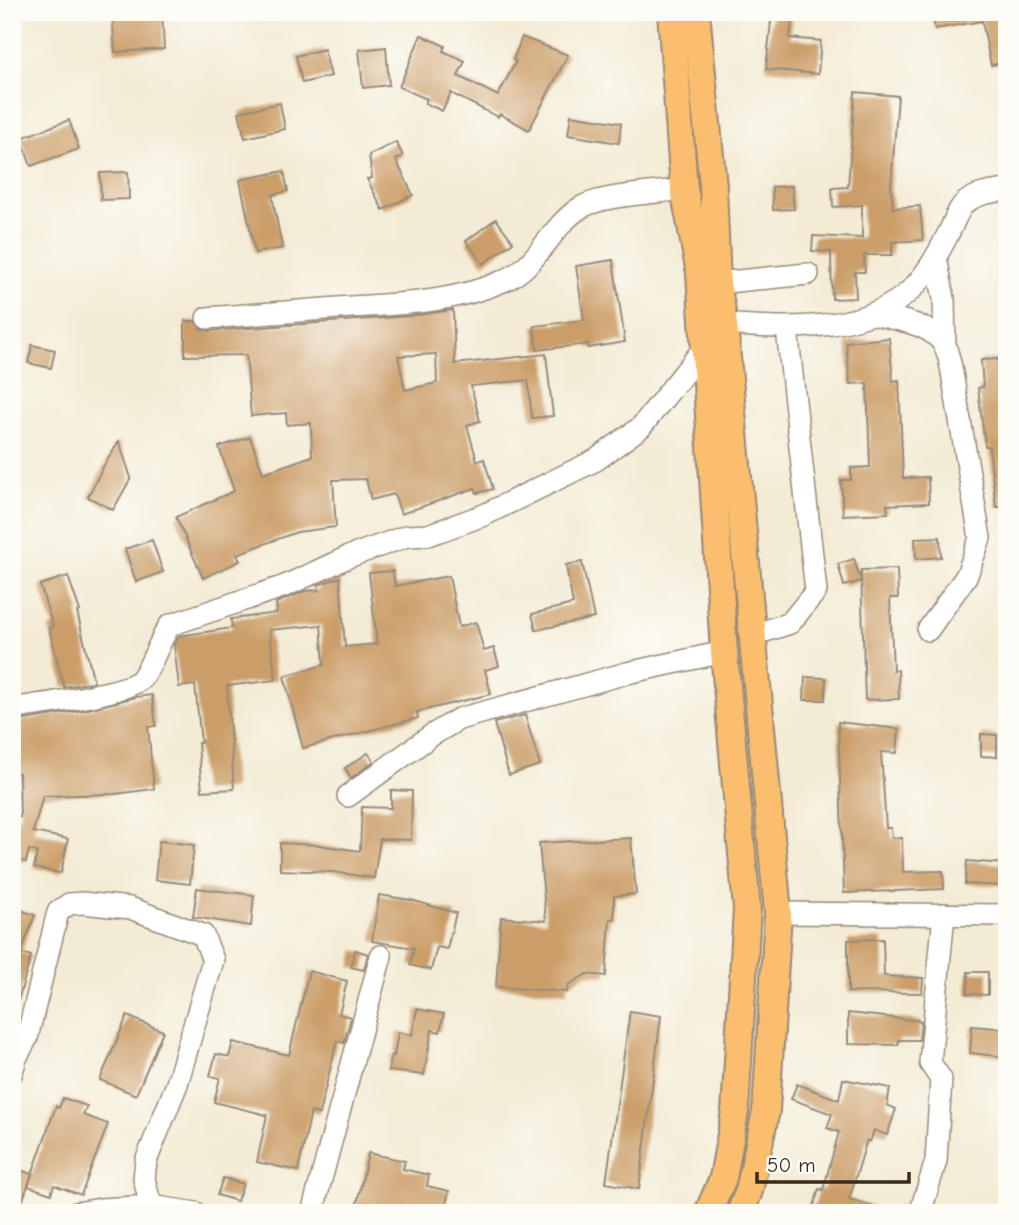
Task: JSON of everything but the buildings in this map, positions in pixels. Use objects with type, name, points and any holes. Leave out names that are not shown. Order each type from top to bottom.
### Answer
[{"type":"main road","points":[[671,12],[684,189],[699,273],[724,652],[747,909],[735,1112],[723,1178],[708,1213]]},
{"type":"main road","points":[[696,12],[713,186],[717,283],[724,324],[778,913],[766,1111],[749,1191],[740,1213]]},
{"type":"street","points":[[207,317],[411,303],[478,290],[506,281],[531,261],[564,221],[581,207],[605,200],[684,189]]},
{"type":"street","points":[[724,324],[788,329],[874,314],[905,296],[919,281],[936,257],[964,203],[981,194],[1007,190]]},
{"type":"street","points":[[929,630],[967,575],[980,538],[951,367],[945,346],[944,299],[936,257]]},
{"type":"street","points":[[717,283],[808,274]]},
{"type":"street","points":[[874,314],[924,327],[945,346]]},
{"type":"street","points":[[753,635],[790,623],[816,591],[788,329]]},
{"type":"street","points":[[12,709],[120,690],[141,681],[159,640],[170,625],[285,586],[348,557],[407,536],[428,534],[484,515],[596,460],[641,427],[704,348]]},
{"type":"street","points":[[348,796],[432,735],[459,719],[627,673],[724,652]]},
{"type":"street","points":[[12,1072],[27,1038],[58,912],[69,904],[82,902],[130,908],[203,935],[212,960],[177,1084],[146,1161],[144,1179],[151,1206]]},
{"type":"street","points":[[778,913],[1007,915]]},
{"type":"street","points":[[920,1213],[936,1161],[941,1079],[930,1063],[944,914]]},
{"type":"street","points":[[312,1213],[381,956]]},
{"type":"street","points":[[76,1213],[151,1206],[196,1213]]}]
